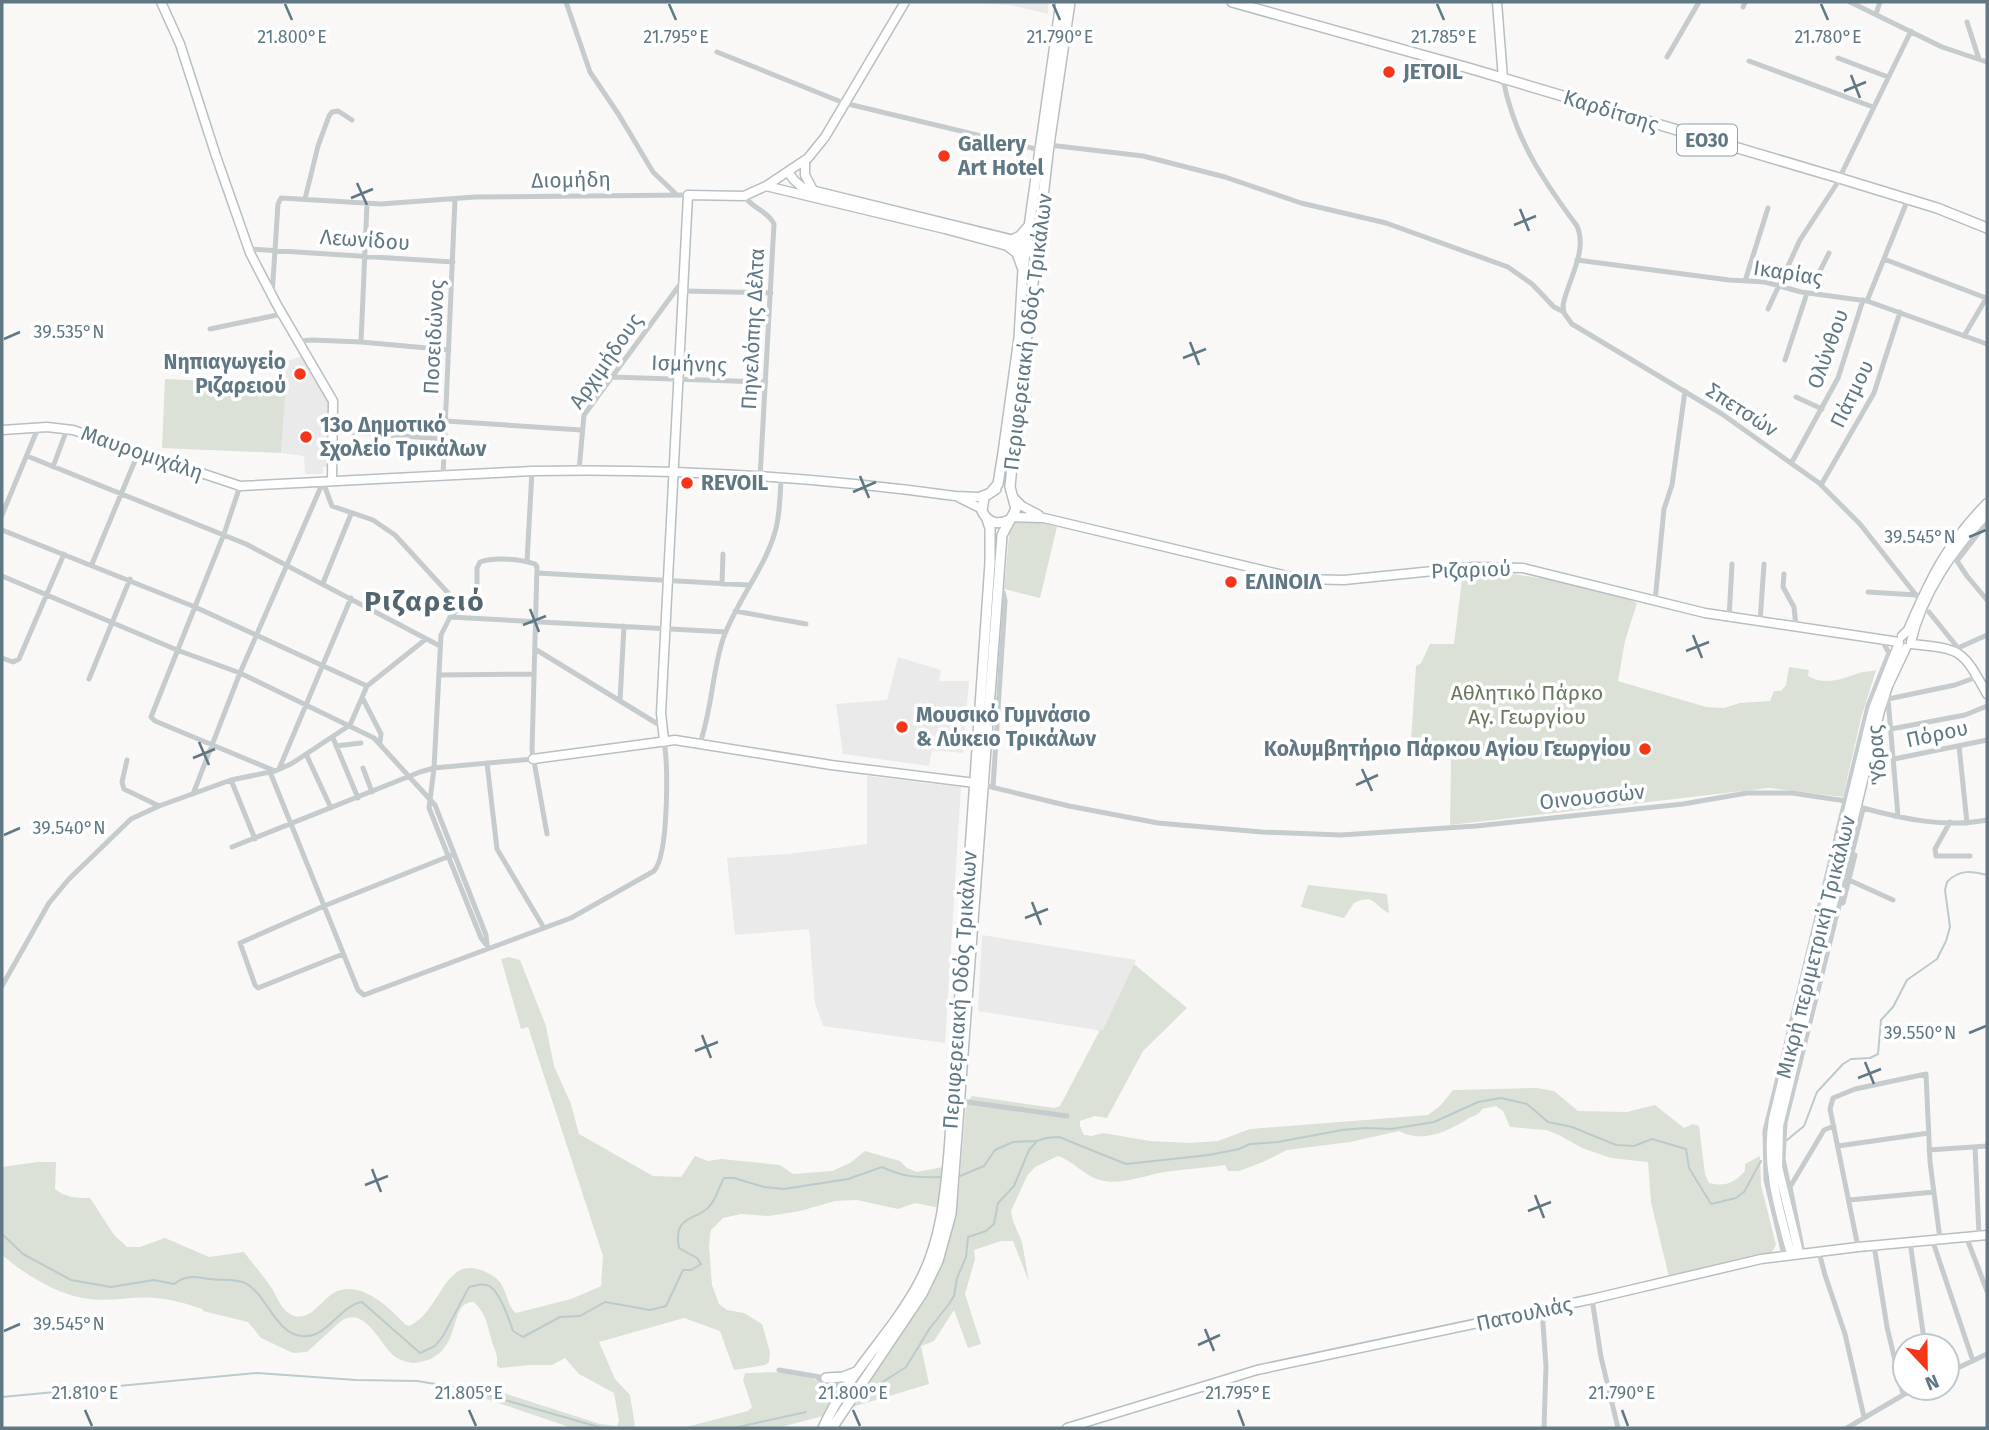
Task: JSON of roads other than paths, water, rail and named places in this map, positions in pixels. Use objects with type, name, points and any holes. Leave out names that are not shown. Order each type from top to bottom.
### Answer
[{"type":"main road","name":"Περιφερειακή Οδός Τρικάλων","points":[[1014,498],[1010,487],[1013,455],[1037,250],[1061,2]]},
{"type":"main road","name":"Περιφερειακή Οδός Τρικάλων","points":[[990,492],[998,485],[1018,338],[1029,226],[1070,2]]},
{"type":"main road","name":"Καρδίτσης","points":[[1231,2],[1839,178],[1937,208],[1987,228]]},
{"type":"main road","points":[[1023,269],[1010,243],[1029,226]]},
{"type":"main road","points":[[1005,490],[1014,498],[1016,509],[1010,519],[1000,523],[988,519],[982,509],[982,502],[990,492],[1005,490]]},
{"type":"main road","name":"Περιφερειακή Οδός Τρικάλων","points":[[832,1428],[857,1371],[915,1290],[929,1260],[940,1226],[983,785],[990,563],[988,519]]},
{"type":"main road","name":"Περιφερειακή Οδός Τρικάλων","points":[[823,1428],[918,1300],[938,1261],[948,1227],[953,1196],[1002,535],[1010,519]]},
{"type":"main road","points":[[822,1377],[843,1377],[857,1371]]},
{"type":"street","points":[[161,2],[180,44],[249,249],[272,297],[333,401],[334,431],[327,481],[286,563],[193,794]]},
{"type":"street","points":[[566,2],[593,78],[653,172],[677,195]]},
{"type":"street","points":[[351,598],[275,771],[290,825],[358,990],[364,995],[571,918],[659,866],[667,761],[661,726],[688,195],[744,196],[766,186],[805,160],[821,143],[905,2]]},
{"type":"street","points":[[1497,2],[1503,79],[1511,111],[1529,157],[1579,231],[1582,240],[1564,298],[1564,312]]},
{"type":"street","points":[[1667,57],[1699,2]]},
{"type":"street","points":[[1850,2],[1942,47],[1987,62]]},
{"type":"street","points":[[1876,14],[1880,2]]},
{"type":"street","points":[[1967,22],[1979,60]]},
{"type":"street","points":[[1768,309],[1800,240],[1839,178],[1911,32]]},
{"type":"street","name":"Σπετσών","points":[[717,52],[844,103],[1045,148],[1128,154],[1189,167],[1301,203],[1386,223],[1508,267],[1532,284],[1553,307],[1564,312],[1579,330],[1685,391],[1792,462],[1821,485],[1860,524],[1919,597]]},
{"type":"street","points":[[1838,58],[1888,77]]},
{"type":"street","points":[[1749,61],[1872,107]]},
{"type":"street","points":[[272,297],[279,200],[284,197],[305,199],[318,146],[332,112],[338,111],[352,120]]},
{"type":"street","points":[[805,160],[806,174],[813,190]]},
{"type":"street","points":[[786,173],[800,186],[1010,243]]},
{"type":"street","points":[[786,173],[796,193]]},
{"type":"street","points":[[766,186],[1037,250]]},
{"type":"street","name":"Διομήδη","points":[[305,199],[367,204],[475,197],[688,195]]},
{"type":"street","name":"Πηνελόπης Δέλτα","points":[[744,196],[752,206],[774,222],[760,478]]},
{"type":"street","name":"Ποσειδώνος","points":[[443,476],[455,199]]},
{"type":"street","name":"Ολύνθου","points":[[1792,462],[1822,409],[1845,360],[1865,301],[1908,199]]},
{"type":"street","points":[[361,342],[367,204]]},
{"type":"street","points":[[1745,281],[1768,208]]},
{"type":"street","name":"Λεωνίδου","points":[[249,249],[453,262]]},
{"type":"street","points":[[1817,294],[1818,275],[1829,253]]},
{"type":"street","points":[[1884,259],[1987,298],[1964,336]]},
{"type":"street","name":"Ικαρίας","points":[[1577,260],[1778,285],[1807,293],[1865,301],[1987,344]]},
{"type":"street","name":"Αρχιμήδους","points":[[579,470],[584,415],[684,279]]},
{"type":"street","points":[[684,291],[771,293]]},
{"type":"street","points":[[1785,360],[1807,293]]},
{"type":"street","name":"Πάτμου","points":[[1821,485],[1874,393],[1900,312]]},
{"type":"street","points":[[210,329],[282,314]]},
{"type":"street","points":[[299,341],[361,342],[449,350]]},
{"type":"street","name":"Ισμήνης","points":[[611,377],[766,382]]},
{"type":"street","points":[[1655,601],[1664,509],[1672,485],[1685,391]]},
{"type":"street","name":"Ολύνθου","points":[[1796,397],[1822,409]]},
{"type":"street","points":[[446,421],[582,429]]},
{"type":"street","points":[[2,515],[38,428]]},
{"type":"street","points":[[53,467],[66,429]]},
{"type":"street","name":"Μαυρομιχάλη","points":[[2,430],[66,429],[240,486]]},
{"type":"street","points":[[334,431],[444,439]]},
{"type":"street","points":[[92,564],[139,451]]},
{"type":"street","points":[[27,456],[223,534],[286,563],[440,646]]},
{"type":"street","points":[[275,771],[151,717],[240,486],[579,470],[781,479],[956,496],[979,497],[990,492]]},
{"type":"street","points":[[527,562],[532,471]]},
{"type":"street","points":[[700,743],[708,721],[716,666],[726,632],[776,530],[781,479]]},
{"type":"street","points":[[327,481],[332,506],[373,520],[395,535],[460,606]]},
{"type":"street","points":[[956,496],[982,509]]},
{"type":"street","name":"Ριζαριού","points":[[1014,498],[1022,506],[1044,518]]},
{"type":"street","name":"Μικρή περιμετρική Τρικάλων","points":[[1794,1254],[1778,1164],[1778,1131],[1835,891],[1862,808],[1884,698],[1919,597],[1940,560],[1965,526],[1987,503]]},
{"type":"street","points":[[323,583],[351,514]]},
{"type":"street","name":"Μικρή περιμετρική Τρικάλων","points":[[1794,1254],[1773,1182],[1770,1156],[1772,1126],[1873,709],[1940,575],[1959,546],[1987,514]]},
{"type":"street","name":"Ριζαριού","points":[[1010,519],[1044,518],[1300,579],[1344,580],[1441,569],[1509,567],[1536,570],[1729,618],[1957,650]]},
{"type":"street","points":[[1987,522],[1957,562],[1987,600]]},
{"type":"street","points":[[2,530],[130,579],[367,686]]},
{"type":"street","points":[[2,658],[13,662],[19,659],[64,554]]},
{"type":"street","points":[[722,584],[723,554]]},
{"type":"street","points":[[488,947],[481,937],[452,856],[429,808],[443,628],[460,606],[477,593],[477,568],[480,562],[488,560],[535,564],[537,573],[533,759],[547,834]]},
{"type":"street","points":[[1729,618],[1732,564]]},
{"type":"street","points":[[1760,622],[1764,564]]},
{"type":"street","points":[[537,573],[748,585]]},
{"type":"street","points":[[1784,574],[1783,587],[1794,607],[1796,627]]},
{"type":"street","points":[[2,576],[177,650],[240,673],[350,726],[380,743],[430,798]]},
{"type":"street","points":[[89,679],[130,579]]},
{"type":"street","points":[[1981,593],[1987,588]]},
{"type":"street","points":[[1868,592],[1919,597]]},
{"type":"street","points":[[735,611],[806,624]]},
{"type":"street","points":[[1929,612],[1968,662],[1987,694]]},
{"type":"street","points":[[450,617],[726,632]]},
{"type":"street","points":[[620,701],[624,626]]},
{"type":"street","points":[[1957,650],[1987,635]]},
{"type":"street","points":[[2,986],[41,914],[58,890],[131,819],[231,780],[275,771],[306,754],[350,726],[367,686],[426,639]]},
{"type":"street","points":[[1794,1254],[1766,1180],[1765,1131],[1868,706],[1889,653],[1881,639]]},
{"type":"street","points":[[534,649],[661,726]]},
{"type":"street","points":[[440,675],[534,674]]},
{"type":"street","name":"Ύδρας","points":[[1898,817],[1888,699],[1955,685],[1978,677]]},
{"type":"street","points":[[363,699],[381,734],[380,743]]},
{"type":"street","points":[[1891,729],[1965,715],[1987,706]]},
{"type":"street","points":[[332,738],[358,798]]},
{"type":"street","points":[[232,847],[434,768],[533,759],[664,740],[983,785]]},
{"type":"street","name":"Πόρου","points":[[1894,759],[1987,740]]},
{"type":"street","points":[[336,746],[361,743]]},
{"type":"street","points":[[1959,746],[1967,823]]},
{"type":"street","points":[[306,754],[331,808]]},
{"type":"street","points":[[127,760],[122,782],[124,789],[159,806]]},
{"type":"street","points":[[487,762],[498,851],[544,928]]},
{"type":"street","points":[[363,768],[372,792]]},
{"type":"street","points":[[231,780],[255,839]]},
{"type":"street","name":"Οινουσσών","points":[[983,785],[1069,806],[1158,823],[1262,832],[1341,835],[1476,826],[1688,803],[1747,793],[1792,793],[1846,801]]},
{"type":"street","points":[[1794,1254],[1790,1192],[1783,1158],[1785,1123],[1862,808]]},
{"type":"street","points":[[1862,808],[1913,820],[1967,823],[1987,820]]},
{"type":"street","points":[[1843,902],[1862,808]]},
{"type":"street","points":[[1950,822],[1935,849],[1936,856],[1970,856]]},
{"type":"street","points":[[344,954],[258,988],[240,943],[324,906],[452,856]]},
{"type":"street","points":[[1849,880],[1893,900]]},
{"type":"street","points":[[1858,1247],[1830,1106],[1833,1098],[1840,1094],[1926,1074],[1936,1239],[1973,1361]]},
{"type":"street","points":[[960,1101],[1068,1116]]},
{"type":"street","points":[[1790,1192],[1793,1179],[1824,1130],[1834,1126]]},
{"type":"street","points":[[1838,1146],[1929,1133]]},
{"type":"street","points":[[1930,1150],[1987,1146]]},
{"type":"street","points":[[1975,1147],[1983,1235]]},
{"type":"street","points":[[1849,1200],[1934,1192]]},
{"type":"street","name":"Πατουλιάς","points":[[1067,1428],[1257,1370],[1794,1254],[1983,1235]]},
{"type":"street","points":[[1966,1237],[1987,1291]]},
{"type":"street","points":[[1910,1242],[1923,1332]]},
{"type":"street","points":[[1874,1245],[1891,1345]]},
{"type":"street","points":[[1819,1251],[1845,1334],[1864,1417]]},
{"type":"street","points":[[1592,1299],[1601,1357],[1618,1428]]},
{"type":"street","points":[[1542,1310],[1546,1366],[1544,1428]]},
{"type":"street","points":[[1961,1367],[1987,1354]]},
{"type":"street","points":[[779,1370],[822,1377],[846,1396]]},
{"type":"street","points":[[1847,1428],[1891,1401]]},
{"type":"waterway","points":[[1787,1140],[1804,1126],[1817,1092],[1843,1064],[1851,1059],[1870,1058],[1878,1054],[1881,1020],[1893,1007],[1907,980],[1937,959],[1950,927],[1945,890],[1947,882],[1966,872],[1987,875]]},
{"type":"waterway","points":[[864,1394],[906,1367],[954,1296],[957,1278],[966,1257],[968,1237],[986,1231],[994,1224],[998,1203],[1014,1186],[1029,1150],[1037,1141],[1046,1138],[1059,1137],[1126,1164],[1209,1155],[1250,1144],[1278,1142],[1342,1130],[1391,1129],[1434,1122],[1478,1102],[1501,1098],[1527,1104],[1548,1122],[1572,1127],[1616,1145],[1634,1146],[1652,1139],[1686,1149],[1689,1168],[1711,1204],[1736,1198],[1744,1192],[1761,1161]]},
{"type":"waterway","points":[[960,1176],[984,1166],[995,1150],[1013,1142],[1036,1141]]},
{"type":"waterway","points":[[2,1234],[23,1254],[71,1280],[111,1287],[154,1280],[174,1284],[191,1277],[243,1282],[261,1297],[285,1329],[302,1336],[319,1333],[346,1309],[362,1302],[420,1353],[435,1346],[469,1287],[478,1285],[492,1288],[513,1331],[523,1337],[560,1317],[580,1316],[605,1302],[650,1310],[666,1306],[683,1270],[691,1270],[701,1264],[697,1258],[679,1248],[680,1228],[688,1219],[707,1209],[724,1178],[784,1189],[848,1179],[882,1167],[911,1176],[942,1177]]},
{"type":"waterway","points":[[2,1397],[257,1373],[417,1381],[467,1389],[602,1428]]},
{"type":"waterway","points":[[734,1428],[806,1412]]},
{"type":"place","name":"JETOIL","points":[[1389,72]]},
{"type":"place","name":"Gallery Art Hotel","points":[[944,156]]},
{"type":"place","name":"Νηπιαγωγείο Ριζαρειού","points":[[300,374]]},
{"type":"place","name":"13ο Δημοτικό Σχολείο Τρικάλων","points":[[306,437]]},
{"type":"place","name":"REVOIL","points":[[687,483]]},
{"type":"place","name":"ΕΛΙΝΟΙΛ","points":[[1231,582]]},
{"type":"place","name":"Μουσικό Γυμνάσιο & Λύκειο Τρικάλων","points":[[902,727]]},
{"type":"place","name":"Κολυμβητήριο Πάρκου Αγίου Γεωργίου","points":[[1645,749]]},
{"type":"district","name":"Ριζαρειό","points":[[425,601]]},
{"type":"park label","name":"Αθλητικό Πάρκο Αγ. Γεωργίου","points":[[1527,705]]}]
